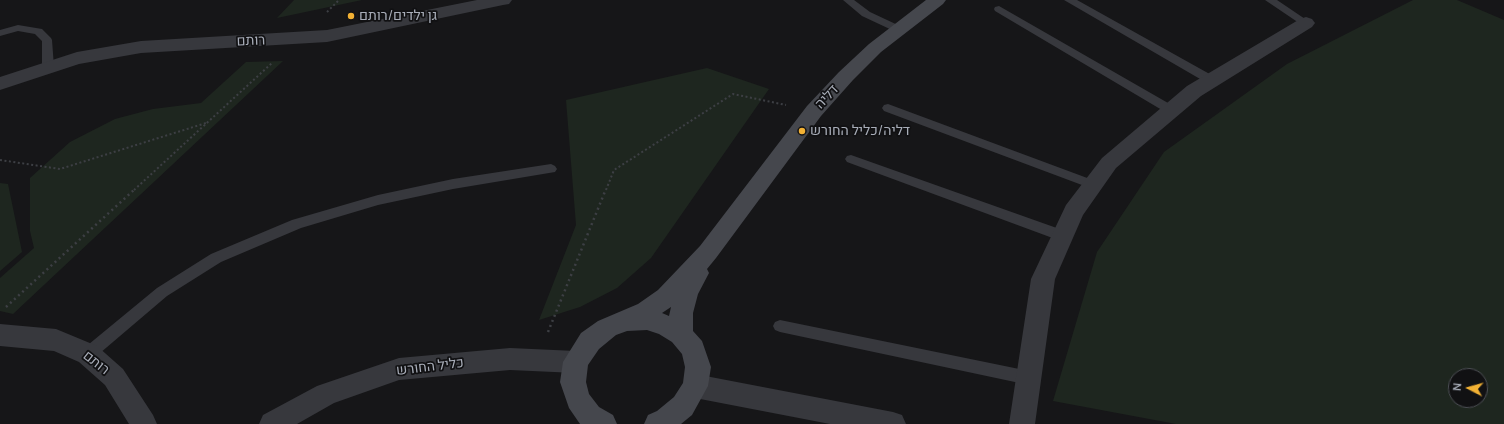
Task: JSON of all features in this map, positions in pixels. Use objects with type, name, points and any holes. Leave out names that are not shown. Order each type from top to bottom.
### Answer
[{"type":"street","name":"רותם","points":[[0,84],[14,78],[77,58],[141,47],[327,36],[503,0]]},
{"type":"street","name":"דליה","points":[[626,321],[647,311],[666,297],[708,252],[814,111],[875,48],[937,0]]},
{"type":"street","points":[[1022,424],[1043,279],[1074,211],[1109,163],[1194,91],[1306,24]]},
{"type":"street","name":"דליה","points":[[681,334],[681,314],[686,294],[708,252]]},
{"type":"street","points":[[595,421],[578,400],[573,382],[576,362],[590,341],[607,328],[626,321],[647,320],[666,325],[681,334],[693,349],[698,367],[695,386],[683,406],[662,423]]},
{"type":"street","name":"רותם","points":[[0,335],[56,340],[88,354],[114,377],[144,424]]},
{"type":"street","name":"כליל החורש","points":[[272,424],[326,394],[399,369],[510,359],[576,362]]},
{"type":"street","points":[[695,386],[893,424]]},
{"type":"lane","points":[[848,0],[866,14],[898,29]]},
{"type":"lane","points":[[1069,0],[1212,80]]},
{"type":"lane","points":[[1270,0],[1306,24]]},
{"type":"lane","points":[[999,9],[1172,110]]},
{"type":"lane","points":[[0,33],[18,28],[38,32],[47,40],[48,67]]},
{"type":"lane","points":[[888,108],[1094,185]]},
{"type":"lane","points":[[851,159],[1063,236]]},
{"type":"lane","points":[[88,354],[162,292],[210,262],[297,224],[378,200],[446,185],[551,169]]},
{"type":"lane","points":[[780,326],[1029,378]]},
{"type":"path","points":[[6,308],[300,38],[339,0]]},
{"type":"path","points":[[536,360],[614,170],[733,94],[814,111]]},
{"type":"path","points":[[0,160],[60,170],[208,122]]},
{"type":"shaded area","points":[[294,0],[362,0],[277,18]]},
{"type":"shaded area","points":[[1413,0],[1457,0],[1504,20],[1504,424],[1176,424],[1053,401],[1097,252],[1164,152],[1287,64]]},
{"type":"shaded area","points":[[283,61],[13,314],[0,311],[0,278],[34,248],[30,231],[30,178],[70,142],[115,119],[153,109],[201,103],[246,62]]},
{"type":"shaded area","points":[[707,68],[769,89],[651,258],[617,288],[580,307],[539,320],[576,225],[566,100]]},
{"type":"shaded area","points":[[0,183],[8,184],[22,252],[0,271]]},
{"type":"place","name":"גן ילדים/רותם","points":[[351,16]]},
{"type":"place","name":"דליה/כליל החורש","points":[[802,131]]}]
